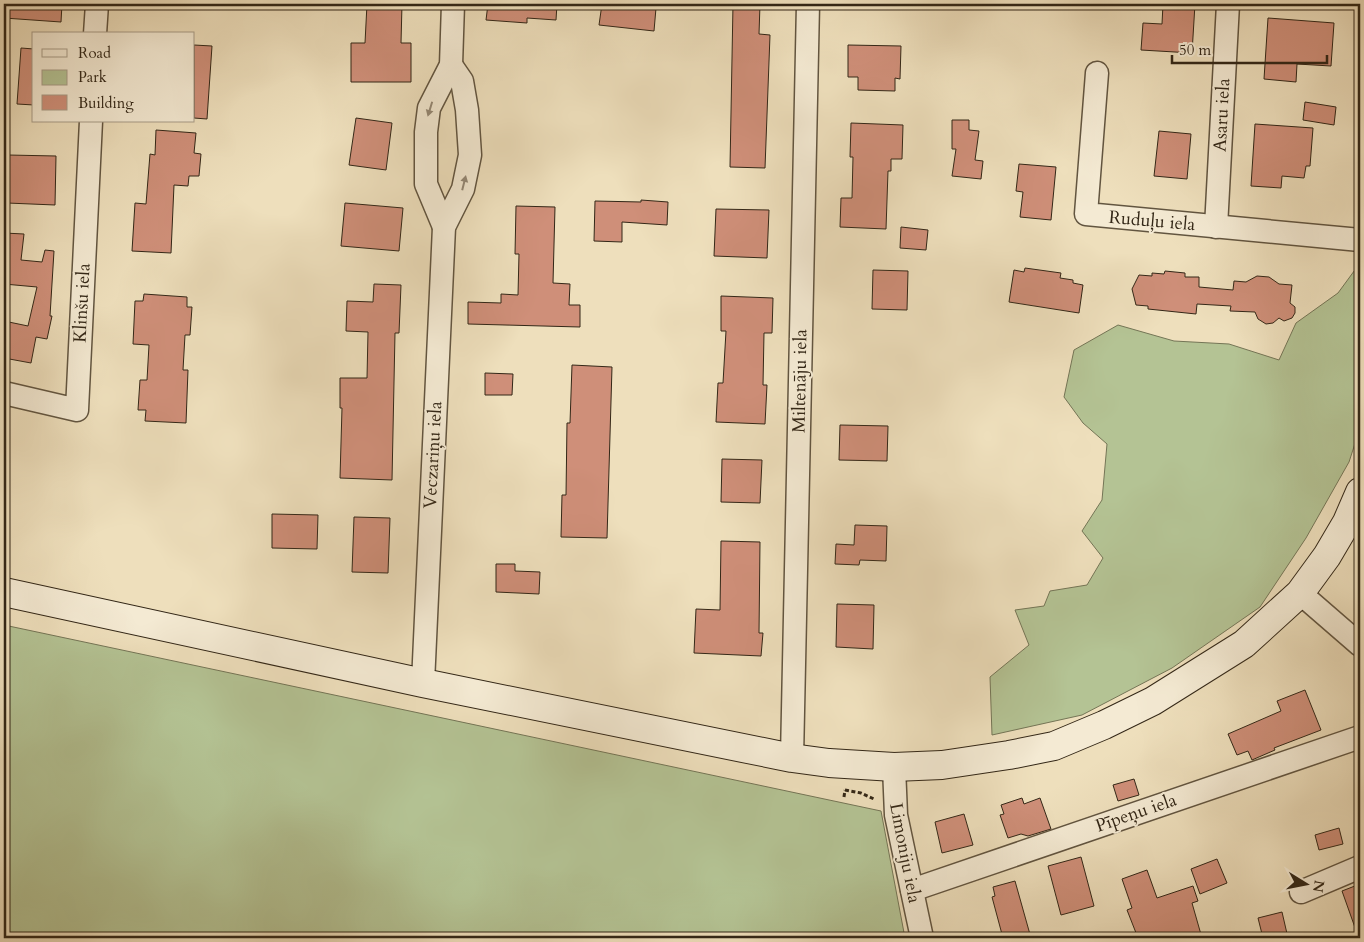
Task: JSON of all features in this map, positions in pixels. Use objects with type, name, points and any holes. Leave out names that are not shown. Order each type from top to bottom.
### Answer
[{"type":"main road","points":[[4,592],[423,683],[792,758],[829,763],[894,767],[942,765],[1054,746],[1152,702],[1244,644],[1300,593],[1327,556],[1347,522],[1360,492]]},
{"type":"street","points":[[95,32],[96,4]]},
{"type":"street","name":"Veczariņu iela","points":[[444,227],[426,184],[426,132],[429,108],[451,65],[454,4]]},
{"type":"street","name":"Miltenāju iela","points":[[792,758],[808,4]]},
{"type":"street","name":"Asaru iela","points":[[1216,227],[1228,4]]},
{"type":"street","name":"Veczariņu iela","points":[[423,683],[444,227],[463,189],[470,155],[468,110],[462,81],[451,65]]},
{"type":"street","name":"Ruduļu iela","points":[[1097,73],[1086,214],[1360,240]]},
{"type":"street","name":"Klinšu iela","points":[[4,393],[77,410],[91,122]]},
{"type":"street","points":[[1300,593],[1360,644]]},
{"type":"street","name":"Pīpeņu iela","points":[[912,890],[1360,737]]},
{"type":"street","name":"Limoniju iela","points":[[894,767],[896,815],[922,938]]},
{"type":"street","points":[[1301,892],[1360,868]]},
{"type":"path","points":[[844,797],[845,790]]},
{"type":"green space","points":[[1360,263],[1360,428],[1349,462],[1306,538],[1260,607],[1172,668],[1082,715],[992,735],[990,677],[1029,645],[1015,610],[1044,606],[1050,591],[1087,585],[1103,558],[1082,531],[1102,500],[1107,444],[1083,423],[1064,397],[1074,350],[1118,325],[1174,341],[1229,344],[1279,360],[1296,323],[1338,293]]},
{"type":"green space","points":[[4,625],[881,811],[905,938],[4,938]]},
{"type":"building","points":[[4,4],[62,4],[61,22],[4,18]]},
{"type":"building","points":[[367,4],[402,4],[401,43],[411,43],[411,82],[351,82],[351,43],[365,43]]},
{"type":"building","points":[[488,4],[557,4],[556,20],[527,18],[527,23],[486,20]]},
{"type":"building","points":[[602,4],[656,8],[654,31],[599,25]]},
{"type":"building","points":[[733,4],[760,4],[759,34],[770,35],[765,168],[730,167]]},
{"type":"building","points":[[1163,4],[1195,4],[1192,53],[1141,50],[1143,23],[1162,24]]},
{"type":"building","points":[[1268,18],[1334,23],[1331,66],[1297,64],[1296,82],[1264,79]]},
{"type":"building","points":[[195,45],[212,46],[207,119],[195,118]]},
{"type":"building","points":[[848,45],[901,46],[900,79],[895,78],[895,91],[858,90],[858,77],[848,77]]},
{"type":"building","points":[[21,48],[32,49],[32,105],[17,104]]},
{"type":"building","points":[[1305,102],[1336,107],[1334,125],[1303,120]]},
{"type":"building","points":[[356,118],[392,123],[386,170],[349,165]]},
{"type":"building","points":[[952,120],[969,120],[969,130],[979,131],[975,160],[983,161],[981,179],[952,176],[956,149],[952,149]]},
{"type":"building","points":[[851,123],[903,125],[902,159],[891,159],[891,171],[888,171],[886,229],[840,227],[841,198],[852,198],[853,157],[850,157]]},
{"type":"building","points":[[1255,124],[1313,128],[1310,166],[1306,166],[1304,178],[1282,176],[1281,188],[1251,186]]},
{"type":"building","points":[[156,130],[196,133],[194,153],[201,154],[199,176],[189,176],[188,186],[174,185],[171,253],[132,251],[135,203],[146,204],[150,154],[155,155]]},
{"type":"building","points":[[1159,131],[1191,134],[1187,179],[1154,176]]},
{"type":"building","points":[[8,155],[56,156],[55,205],[7,203]]},
{"type":"building","points":[[1019,164],[1056,167],[1051,220],[1020,217],[1023,192],[1016,191]]},
{"type":"building","points":[[641,200],[668,202],[667,225],[622,222],[622,242],[594,241],[595,201],[641,202]]},
{"type":"building","points":[[345,203],[403,208],[399,251],[341,246]]},
{"type":"building","points":[[516,206],[555,207],[553,283],[570,284],[569,305],[580,305],[580,327],[468,324],[468,302],[501,303],[501,294],[518,295],[519,254],[515,254]]},
{"type":"building","points":[[716,209],[769,210],[767,258],[714,256]]},
{"type":"building","points":[[901,227],[928,230],[926,250],[900,248]]},
{"type":"building","points":[[4,233],[24,234],[21,260],[42,262],[45,250],[54,251],[50,316],[52,316],[47,339],[36,337],[31,363],[4,358],[4,321],[28,326],[37,287],[4,284]]},
{"type":"building","points":[[1025,268],[1061,273],[1060,278],[1073,280],[1073,283],[1083,285],[1079,313],[1009,302],[1014,270],[1024,272]]},
{"type":"building","points":[[873,270],[908,271],[907,310],[872,309]]},
{"type":"building","points":[[1165,271],[1185,273],[1185,277],[1199,277],[1199,287],[1233,290],[1234,281],[1246,282],[1257,276],[1269,277],[1279,284],[1292,285],[1290,303],[1295,307],[1295,313],[1292,318],[1284,321],[1279,318],[1273,323],[1266,324],[1258,319],[1255,312],[1230,311],[1231,306],[1197,304],[1196,314],[1148,309],[1148,306],[1136,305],[1132,289],[1139,275],[1152,276],[1152,273],[1164,274]]},
{"type":"building","points":[[374,284],[401,285],[399,333],[395,333],[392,480],[340,478],[342,408],[340,408],[340,378],[367,378],[368,332],[346,331],[347,301],[373,302]]},
{"type":"building","points":[[144,294],[187,297],[187,307],[192,307],[190,335],[185,335],[183,370],[188,370],[186,423],[145,421],[146,410],[138,410],[140,380],[147,380],[149,345],[133,344],[135,301],[143,301]]},
{"type":"building","points":[[721,296],[773,298],[772,333],[764,333],[763,385],[767,385],[765,424],[716,422],[718,383],[723,383],[726,331],[721,331]]},
{"type":"building","points":[[572,365],[612,367],[607,538],[561,537],[562,495],[566,495],[567,423],[570,423]]},
{"type":"building","points":[[485,373],[513,374],[512,395],[485,395]]},
{"type":"building","points":[[840,425],[888,426],[887,461],[839,460]]},
{"type":"building","points":[[722,459],[762,460],[760,503],[721,502]]},
{"type":"building","points":[[272,514],[318,515],[317,549],[272,548]]},
{"type":"building","points":[[354,517],[390,518],[388,573],[352,572]]},
{"type":"building","points":[[855,525],[887,526],[886,561],[860,560],[859,565],[835,564],[836,544],[854,545]]},
{"type":"building","points":[[721,541],[760,542],[759,633],[763,633],[761,656],[694,653],[696,609],[720,610]]},
{"type":"building","points":[[496,564],[515,564],[515,571],[540,572],[539,594],[496,592]]},
{"type":"building","points":[[837,604],[874,605],[873,649],[836,647]]},
{"type":"building","points":[[1305,690],[1321,730],[1274,748],[1275,750],[1252,760],[1248,751],[1237,755],[1228,734],[1281,711],[1277,701]]},
{"type":"building","points":[[1134,779],[1139,795],[1118,801],[1113,785]]},
{"type":"building","points":[[1022,798],[1024,804],[1040,798],[1051,829],[1028,836],[1021,834],[1008,838],[1000,815],[1004,814],[1001,805]]},
{"type":"building","points":[[964,814],[973,845],[942,853],[935,822]]},
{"type":"building","points":[[1339,828],[1343,844],[1319,850],[1315,835]]},
{"type":"building","points":[[1081,857],[1094,906],[1061,915],[1048,866]]},
{"type":"building","points":[[1217,859],[1227,883],[1200,894],[1191,869]]},
{"type":"building","points":[[1147,870],[1157,898],[1193,886],[1198,901],[1192,903],[1202,938],[1138,938],[1127,910],[1132,908],[1122,879]]},
{"type":"building","points":[[1015,881],[1031,938],[1003,938],[992,897],[995,896],[993,887]]},
{"type":"building","points":[[1360,884],[1360,935],[1358,936],[1342,891]]},
{"type":"building","points":[[1282,912],[1288,938],[1263,938],[1258,918]]}]
